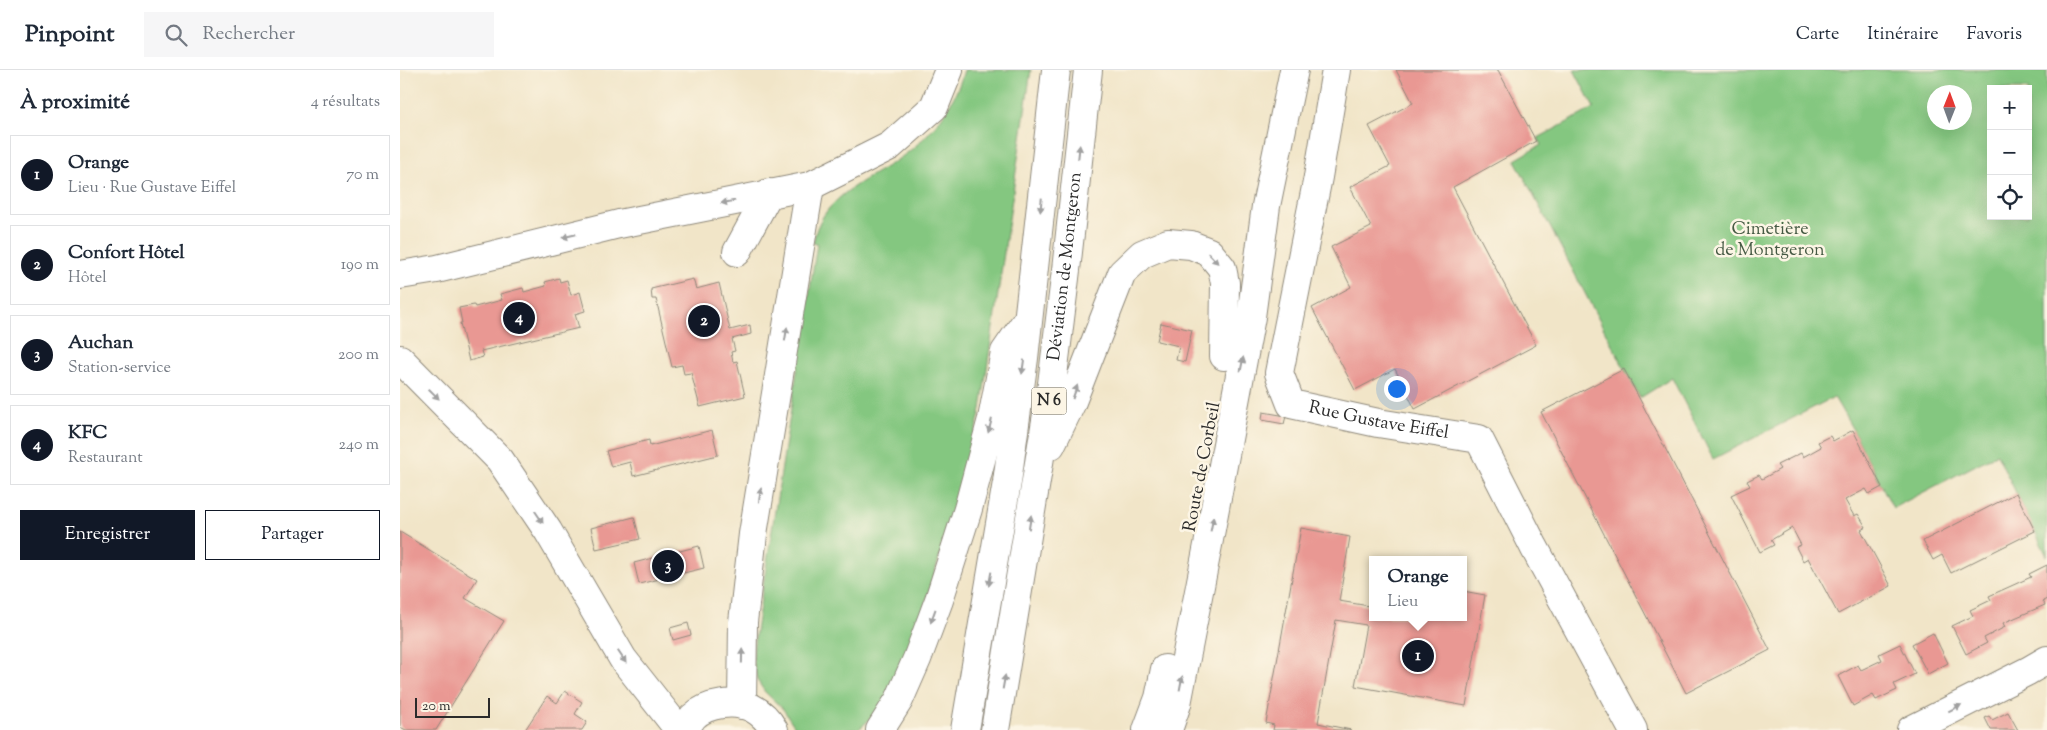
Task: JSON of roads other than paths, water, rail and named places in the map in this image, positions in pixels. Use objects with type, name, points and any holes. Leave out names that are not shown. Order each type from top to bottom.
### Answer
[{"type":"main road","points":[[400,275],[437,269],[619,224],[810,186],[890,146],[934,107],[949,70]]},
{"type":"main road","name":"Déviation de Montgeron","points":[[965,730],[1007,482],[1029,316],[1056,70]]},
{"type":"main road","name":"Déviation de Montgeron","points":[[995,730],[1040,467],[1065,279],[1088,70]]},
{"type":"main road","name":"Route de Corbeil","points":[[1168,730],[1177,704],[1250,326],[1266,206],[1294,70]]},
{"type":"main road","name":"Rue Gustave Eiffel","points":[[1336,70],[1318,177],[1280,374],[1291,404],[1378,423],[1479,439],[1538,555],[1633,730]]},
{"type":"main road","points":[[742,705],[743,622],[753,534],[810,186]]},
{"type":"main road","points":[[737,252],[769,193]]},
{"type":"main road","name":"Route de Corbeil","points":[[1147,730],[1159,698],[1236,301],[1266,206]]},
{"type":"main road","points":[[1040,467],[1071,404],[1122,273],[1142,254],[1168,244],[1191,245],[1209,252],[1222,268],[1225,283],[1224,356]]},
{"type":"main road","points":[[400,294],[437,269]]},
{"type":"main road","points":[[880,730],[899,700],[914,668],[939,600],[968,509],[992,419],[1005,352],[1029,316]]},
{"type":"main road","points":[[400,359],[500,460],[548,531],[623,659],[679,730]]},
{"type":"main road","points":[[1912,730],[2047,660]]},
{"type":"main road","points":[[684,730],[694,716],[711,707],[726,704],[753,708],[764,716],[774,730]]},
{"type":"place","name":"KFC","points":[[519,318]]},
{"type":"place","name":"Confort Hôtel","points":[[704,321]]},
{"type":"place","name":"Auchan","points":[[668,566]]},
{"type":"place","name":"Orange","points":[[1418,656]]},
{"type":"park label","name":"Cimetière de Montgeron","points":[[1770,240]]}]
